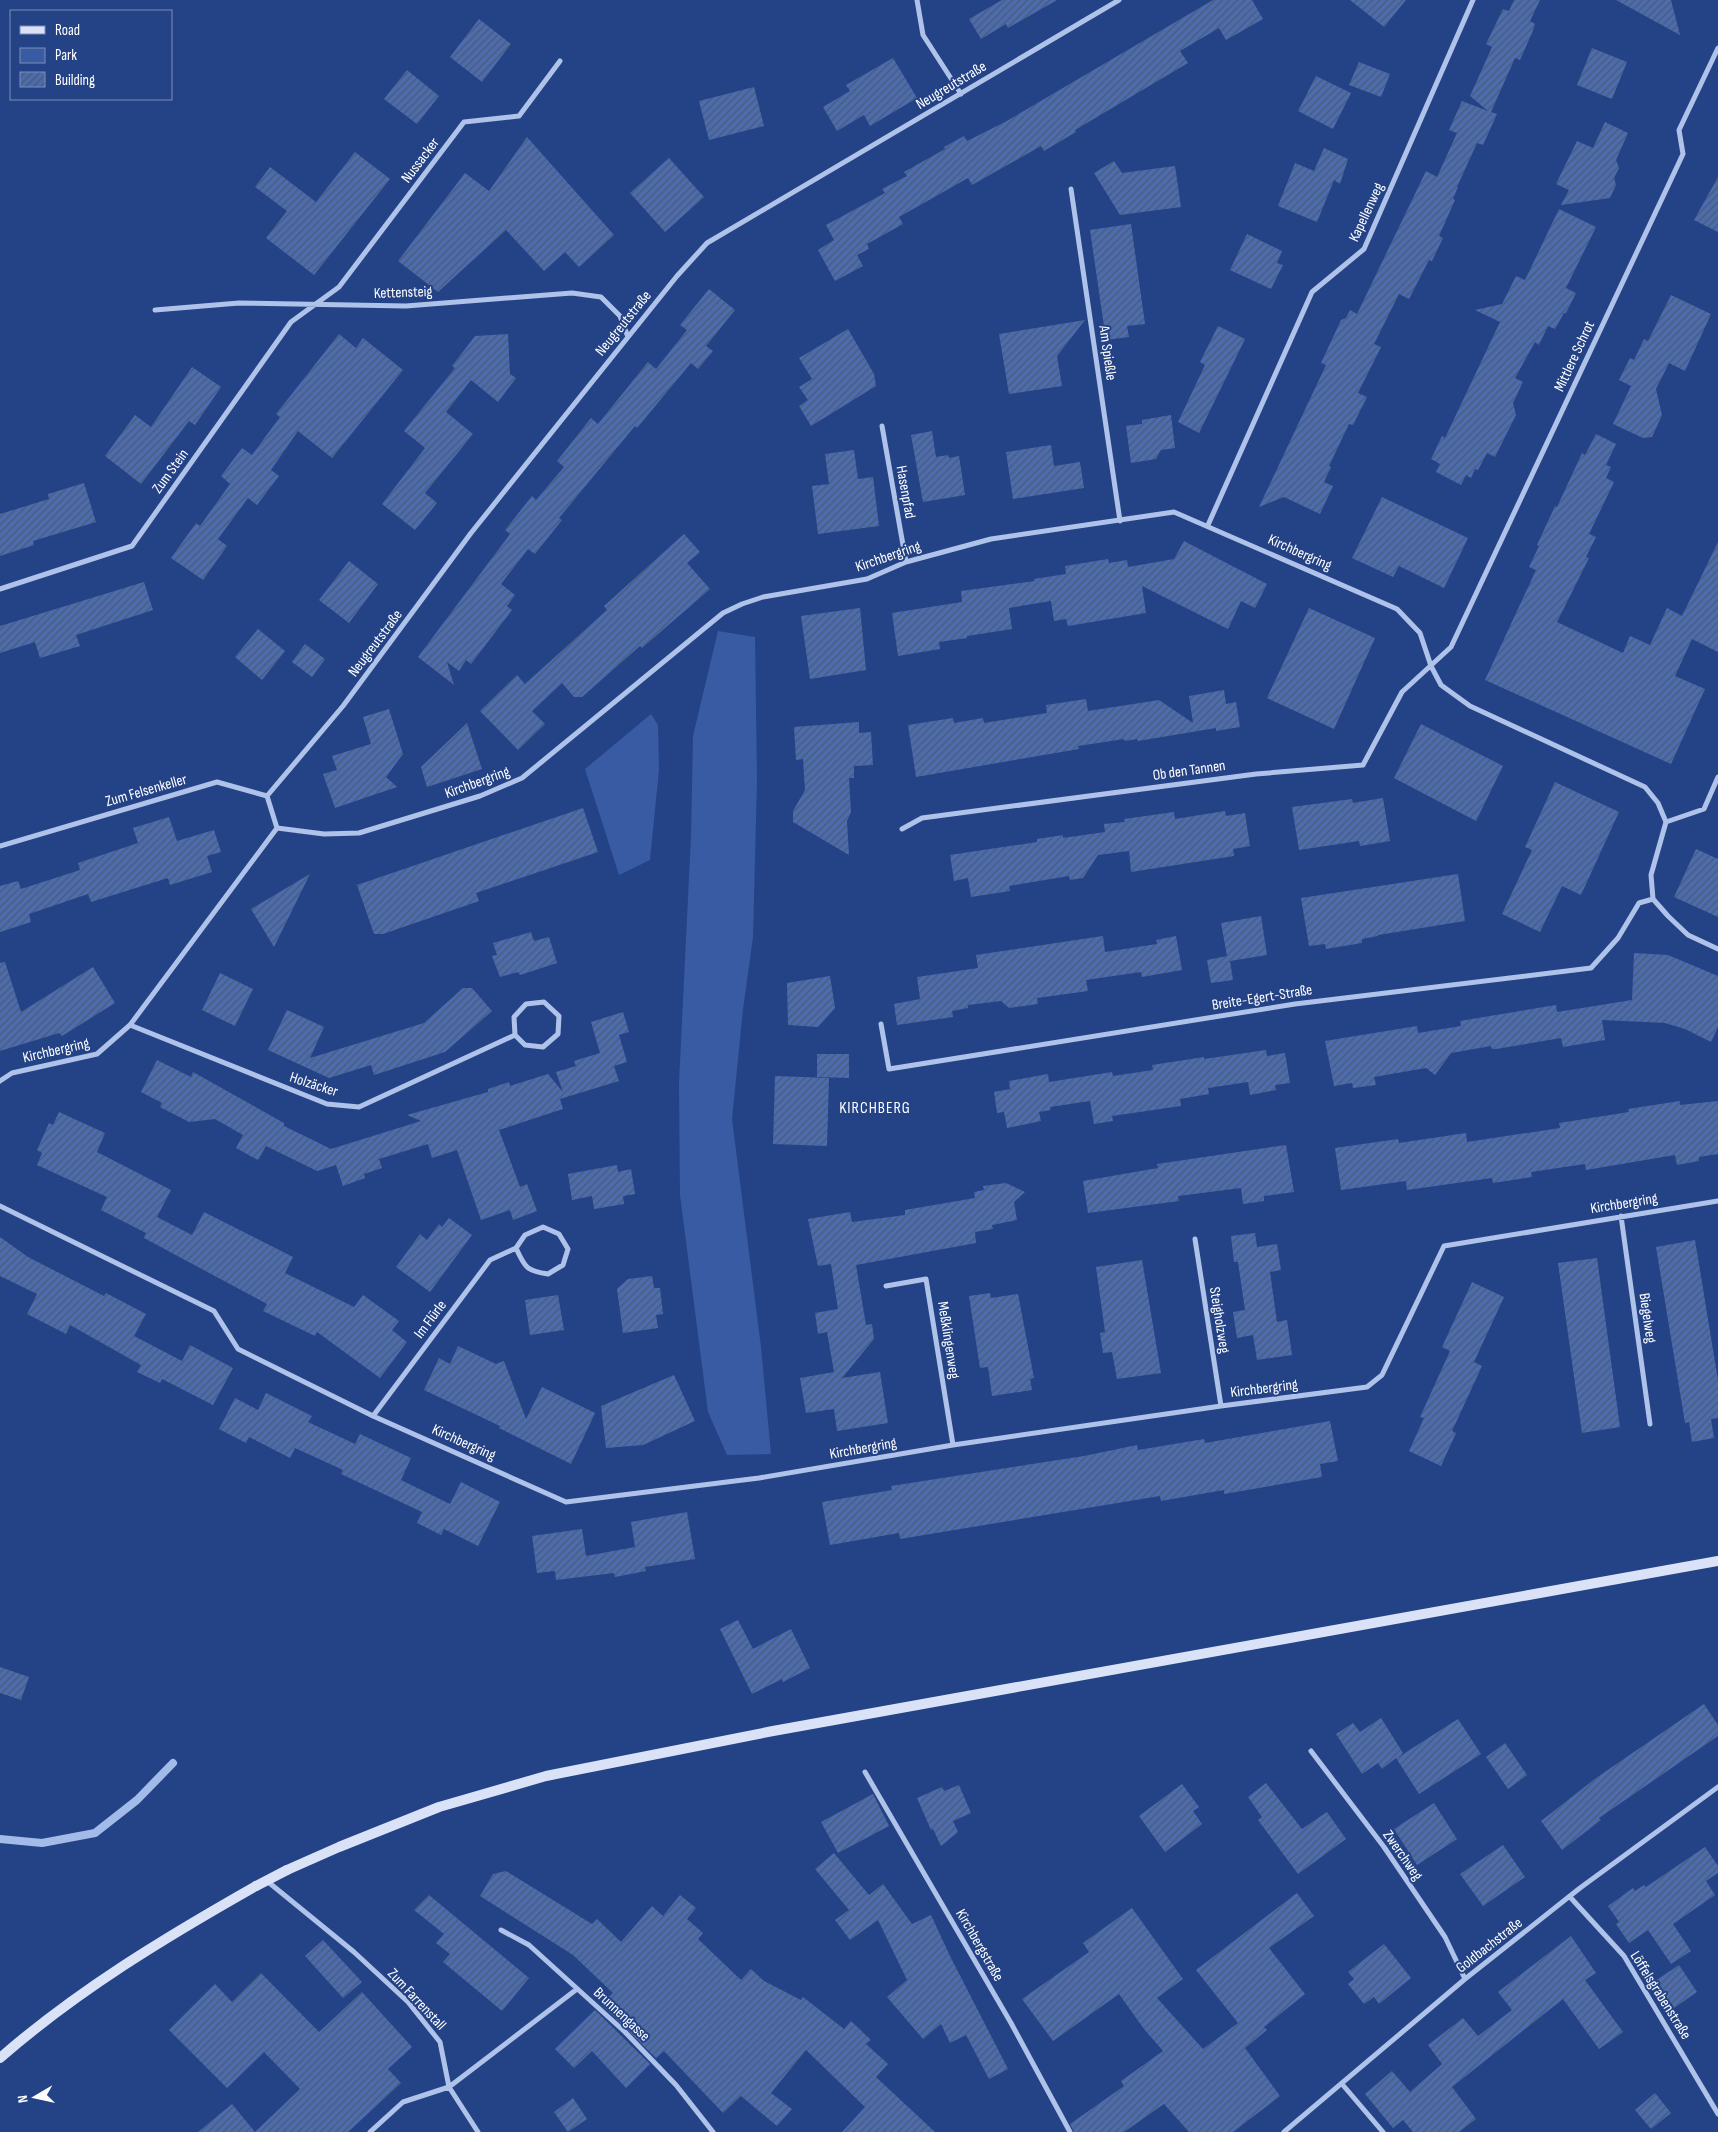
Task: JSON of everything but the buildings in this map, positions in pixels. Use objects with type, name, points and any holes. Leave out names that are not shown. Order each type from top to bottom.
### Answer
[{"type":"main road","points":[[0,2058],[105,1976],[256,1886],[287,1870],[439,1807],[546,1776],[773,1731],[1718,1561]]},
{"type":"street","points":[[917,0],[923,35],[961,94]]},
{"type":"street","name":"Neugreutstraße","points":[[267,796],[343,706],[471,533],[677,276],[707,243],[1119,0]]},
{"type":"street","name":"Kapellenweg","points":[[1208,525],[1312,292],[1364,249],[1473,0]]},
{"type":"street","name":"Mittlere Schrot","points":[[1431,666],[1451,647],[1683,154],[1679,130],[1718,48]]},
{"type":"street","name":"Nussacker","points":[[315,305],[340,287],[464,122],[519,116],[560,61]]},
{"type":"street","name":"Am Spießle","points":[[1071,189],[1120,521]]},
{"type":"street","name":"Kettensteig","points":[[155,310],[240,303],[406,306],[572,293],[601,297],[620,316],[628,337]]},
{"type":"street","name":"Zum Stein","points":[[0,589],[132,546],[291,322],[315,305]]},
{"type":"street","name":"Hasenpfad","points":[[882,426],[906,562]]},
{"type":"street","name":"Kirchbergring","points":[[0,1081],[12,1073],[97,1054],[130,1025],[276,828],[324,834],[359,833],[489,792],[522,778],[723,613],[742,604],[763,598],[867,579],[906,562],[991,540],[1174,512],[1208,525],[1397,608],[1420,633],[1431,666],[1441,685],[1470,706],[1646,787],[1658,803],[1666,822]]},
{"type":"street","name":"Ob den Tannen","points":[[902,829],[922,818],[1256,774],[1363,765],[1402,692],[1431,666]]},
{"type":"street","points":[[1718,777],[1704,809],[1666,822],[1651,875],[1653,899],[1668,916],[1688,935],[1718,949]]},
{"type":"street","name":"Zum Felsenkeller","points":[[0,846],[217,782],[267,796]]},
{"type":"street","points":[[267,796],[276,828]]},
{"type":"street","name":"Breite-Egert-Straße","points":[[881,1024],[888,1070],[1295,1004],[1591,968],[1618,938],[1639,903],[1653,899]]},
{"type":"street","points":[[544,1002],[559,1016],[558,1034],[543,1047],[524,1044],[516,1035],[514,1017],[526,1004],[544,1002]]},
{"type":"street","name":"Holzäcker","points":[[130,1025],[326,1104],[359,1107],[516,1035]]},
{"type":"street","name":"Kirchbergring","points":[[0,1206],[214,1311],[238,1349],[373,1416],[566,1502],[759,1478],[953,1445],[1367,1387],[1382,1376],[1444,1246],[1718,1201]]},
{"type":"street","name":"Biegelweg","points":[[1621,1216],[1650,1424]]},
{"type":"street","name":"Im Flürle","points":[[373,1416],[490,1260],[516,1248],[525,1235],[543,1227],[559,1234],[568,1249],[563,1265],[548,1274],[531,1271],[522,1261],[516,1248]]},
{"type":"street","name":"Steigholzweg","points":[[1195,1239],[1221,1406]]},
{"type":"street","name":"Meßklingenweg","points":[[886,1286],[926,1279],[953,1445]]},
{"type":"street","name":"Zwerchweg","points":[[1311,1751],[1384,1846],[1444,1937],[1465,1979]]},
{"type":"street","name":"Kirchbergstraße","points":[[865,1772],[1011,2023],[1070,2132]]},
{"type":"street","name":"Goldbachstraße","points":[[1284,2132],[1465,1979],[1570,1897],[1718,1787]]},
{"type":"street","name":"Zum Farrenstall","points":[[263,1878],[354,1952],[408,2002],[440,2042],[449,2087]]},
{"type":"street","name":"Löffelsgrabenstraße","points":[[1570,1897],[1624,1956],[1718,2114]]},
{"type":"street","name":"Brunnengasse","points":[[501,1930],[529,1946],[625,2032],[676,2086],[713,2132]]},
{"type":"street","points":[[370,2132],[404,2102],[449,2087],[577,1989]]},
{"type":"street","points":[[1342,2084],[1382,2132]]},
{"type":"street","points":[[449,2087],[478,2132]]},
{"type":"green space","points":[[718,631],[755,637],[757,780],[753,937],[743,1009],[732,1119],[761,1347],[771,1454],[727,1455],[708,1412],[680,1195],[679,1083],[691,836],[693,736]]},
{"type":"green space","points":[[651,714],[658,725],[659,770],[650,860],[619,875],[585,769]]},
{"type":"waterway","points":[[0,1839],[42,1843],[95,1833],[137,1800],[173,1763]]},
{"type":"district","name":"KIRCHBERG","points":[[875,1107]]}]
